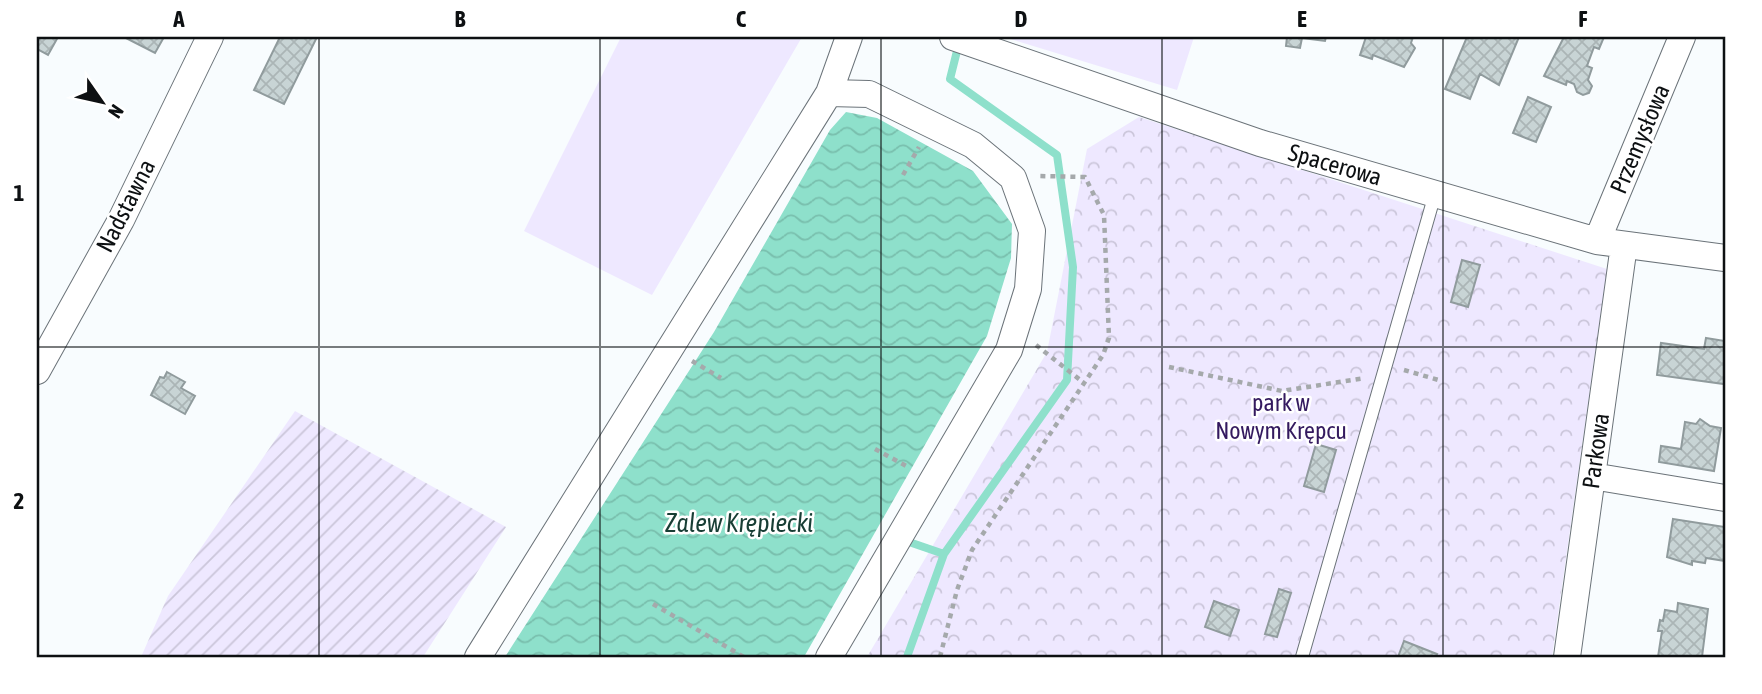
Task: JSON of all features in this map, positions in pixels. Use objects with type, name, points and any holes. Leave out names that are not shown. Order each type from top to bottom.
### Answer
[{"type":"street","name":"Nadstawna","points":[[37,371],[121,220],[210,37]]},
{"type":"street","points":[[478,657],[829,93],[849,37]]},
{"type":"street","name":"Przemysłowa","points":[[1597,241],[1682,37]]},
{"type":"street","name":"Spacerowa","points":[[964,41],[1260,143],[1597,241],[1725,258]]},
{"type":"street","points":[[829,93],[869,94],[973,145],[1013,178],[1032,231],[1028,289],[1009,350],[829,657]]},
{"type":"street","name":"Parkowa","points":[[1567,657],[1624,245]]},
{"type":"street","points":[[1592,476],[1725,498]]},
{"type":"lane","points":[[1302,657],[1435,194]]},
{"type":"path","points":[[903,175],[932,125]]},
{"type":"path","points":[[940,657],[957,590],[972,550],[1082,381],[1103,355],[1110,338],[1104,215],[1085,177],[1046,176]]},
{"type":"path","points":[[670,349],[722,379]]},
{"type":"path","points":[[1051,356],[1082,381]]},
{"type":"path","points":[[1169,367],[1282,391],[1385,370],[1442,381]]},
{"type":"path","points":[[875,449],[933,481]]},
{"type":"path","points":[[653,604],[744,657]]},
{"type":"green space","points":[[621,37],[802,37],[652,295],[524,231]]},
{"type":"green space","points":[[1004,37],[1194,37],[1177,90]]},
{"type":"green space","name":"park w Nowym Krępcu","points":[[1139,117],[1607,269],[1552,657],[867,657],[1047,352],[1087,149]]},
{"type":"green space","points":[[295,411],[506,527],[423,657],[141,657],[168,596]]},
{"type":"water","name":"Zalew Krępiecki","points":[[846,112],[877,118],[973,171],[1012,224],[1011,258],[987,336],[804,657],[505,657],[714,332],[830,130]]},
{"type":"building","points":[[37,37],[58,37],[48,55],[37,49]]},
{"type":"building","points":[[124,37],[164,37],[155,53]]},
{"type":"building","points":[[280,37],[317,37],[284,104],[254,90]]},
{"type":"building","points":[[1287,37],[1326,37],[1325,41],[1302,38],[1300,48],[1286,46]]},
{"type":"building","points":[[1366,37],[1413,37],[1411,43],[1415,48],[1404,67],[1373,55],[1372,59],[1360,55]]},
{"type":"building","points":[[1467,37],[1519,37],[1499,85],[1480,74],[1470,99],[1445,89]]},
{"type":"building","points":[[1564,37],[1604,37],[1599,49],[1594,47],[1587,66],[1592,68],[1588,80],[1592,86],[1589,93],[1583,95],[1577,92],[1574,84],[1567,81],[1566,85],[1544,76]]},
{"type":"building","points":[[1528,97],[1551,107],[1536,142],[1513,133]]},
{"type":"building","points":[[1462,260],[1480,265],[1468,307],[1451,302]]},
{"type":"building","points":[[1706,338],[1725,341],[1724,384],[1657,375],[1661,343],[1704,349]]},
{"type":"building","points":[[167,372],[185,382],[181,388],[195,396],[185,414],[151,395],[160,377],[164,378]]},
{"type":"building","points":[[1700,419],[1710,426],[1721,428],[1714,471],[1659,462],[1661,446],[1681,449],[1685,422],[1696,424]]},
{"type":"building","points":[[1316,444],[1336,450],[1324,492],[1304,486]]},
{"type":"building","points":[[1673,519],[1725,527],[1725,561],[1706,558],[1705,563],[1692,561],[1692,565],[1667,557]]},
{"type":"building","points":[[1279,589],[1291,593],[1277,637],[1265,634]]},
{"type":"building","points":[[1214,601],[1239,610],[1230,636],[1205,627]]},
{"type":"building","points":[[1678,603],[1708,609],[1702,657],[1658,657],[1662,631],[1658,631],[1660,620],[1663,621],[1665,610],[1677,612]]},
{"type":"building","points":[[1404,641],[1437,654],[1435,657],[1398,657]]},
{"type":"waterway","points":[[907,657],[944,554],[1067,380],[1073,267],[1057,155],[950,79],[959,43]]},
{"type":"waterway","points":[[909,542],[944,554]]}]
